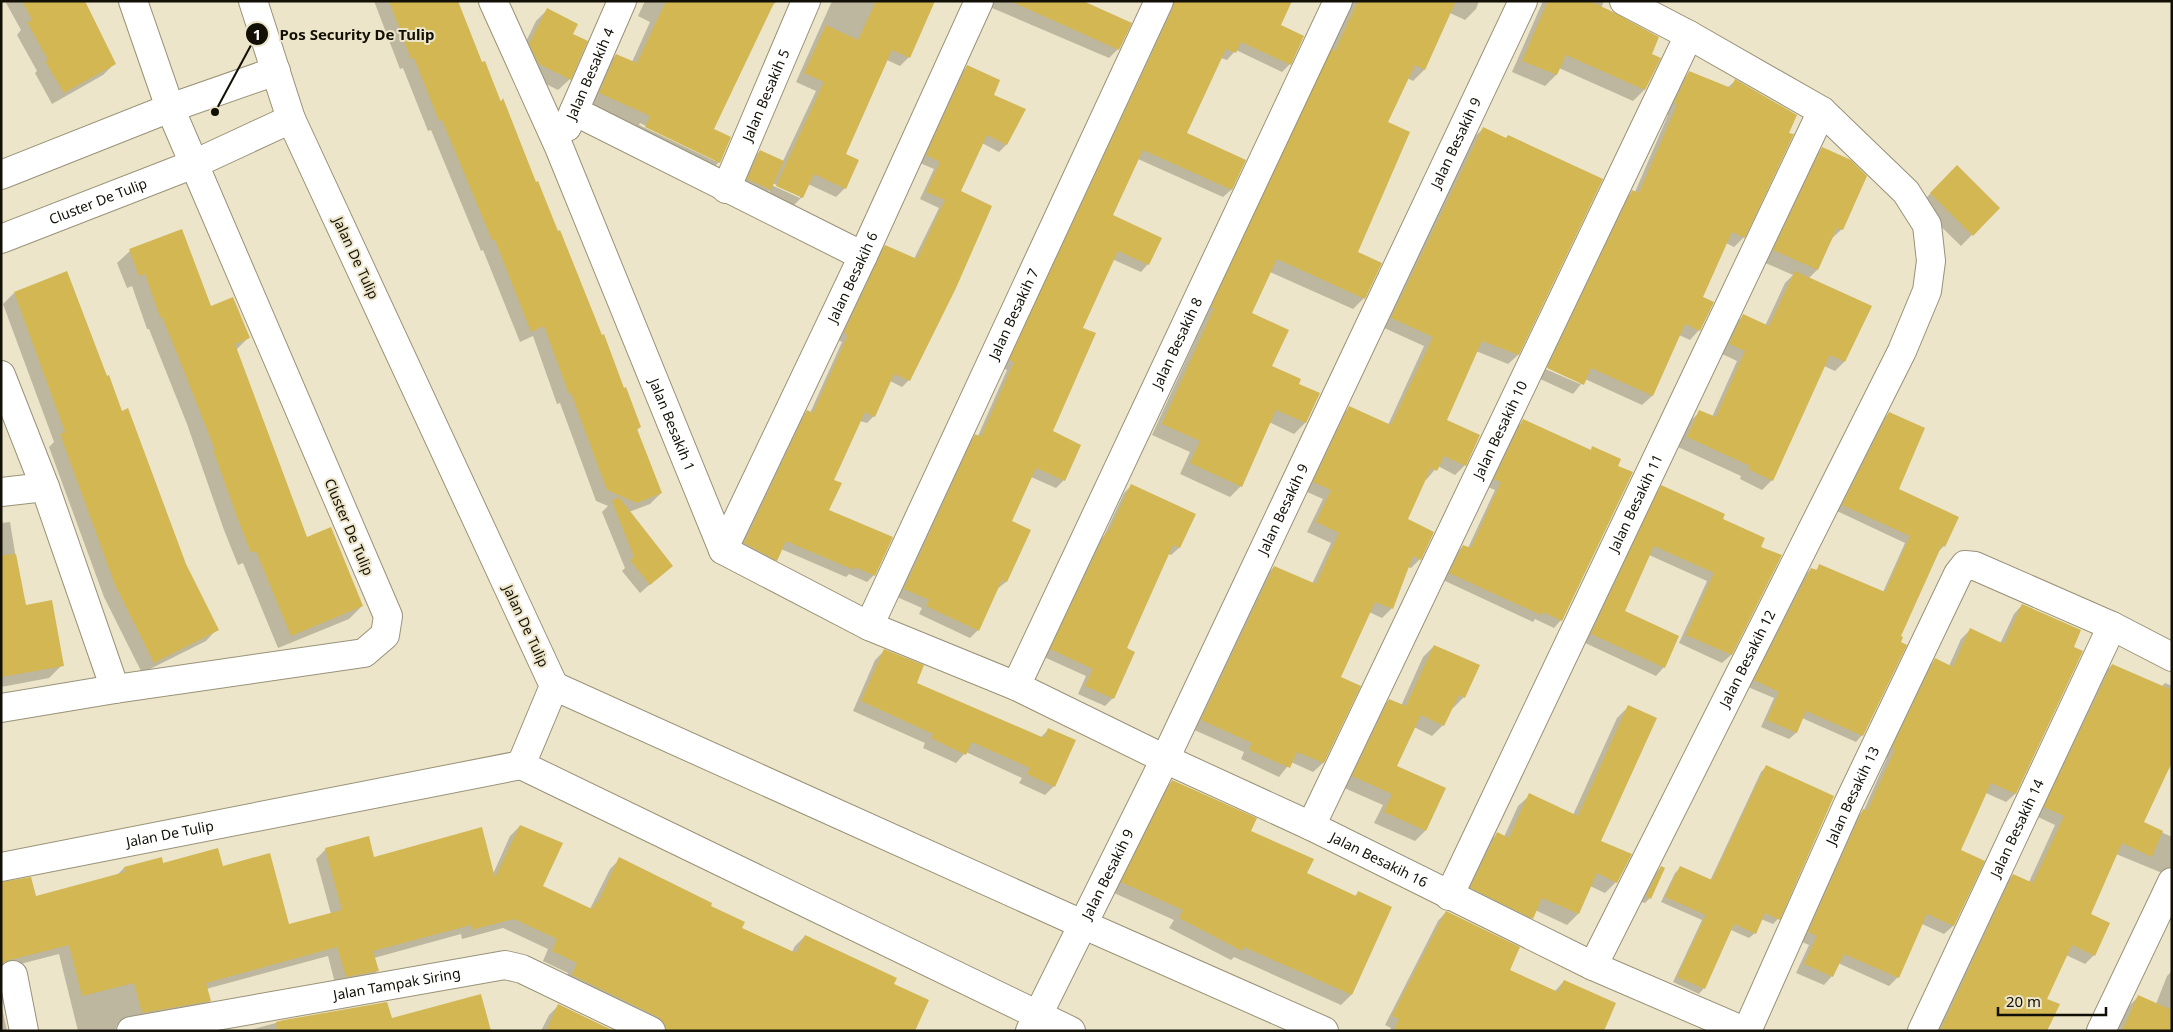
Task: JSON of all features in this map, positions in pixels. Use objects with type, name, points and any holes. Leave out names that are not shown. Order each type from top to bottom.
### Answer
[{"type":"street","name":"Cluster De Tulip","points":[[1,708],[364,652],[385,635],[388,616],[170,108],[133,1]]},
{"type":"street","name":"Jalan De Tulip","points":[[254,1],[291,119],[554,686]]},
{"type":"street","name":"Jalan Besakih 1","points":[[493,1],[559,147],[723,550]]},
{"type":"street","name":"Jalan Besakih 4","points":[[559,147],[622,1]]},
{"type":"street","name":"Jalan Besakih 5","points":[[726,189],[806,1]]},
{"type":"street","name":"Jalan Besakih 6","points":[[723,550],[863,256],[979,1]]},
{"type":"street","name":"Jalan Besakih 7","points":[[869,626],[1159,1]]},
{"type":"street","name":"Jalan Besakih 8","points":[[1016,686],[1338,1]]},
{"type":"street","name":"Jalan Besakih 9","points":[[1034,1023],[1165,759],[1523,1]]},
{"type":"street","name":"Jalan Besakih 12","points":[[1593,966],[1902,351],[1927,291],[1931,261],[1928,226],[1906,192],[1822,111],[1689,35],[1624,1]]},
{"type":"street","name":"Jalan Besakih 10","points":[[1311,826],[1689,35]]},
{"type":"street","points":[[1,175],[170,108],[276,71]]},
{"type":"street","points":[[574,111],[726,189],[863,256]]},
{"type":"street","name":"Jalan Besakih 11","points":[[1449,896],[1822,111]]},
{"type":"street","name":"Cluster De Tulip","points":[[1,239],[194,164],[291,119]]},
{"type":"street","points":[[1,375],[44,487],[115,689]]},
{"type":"street","points":[[1,492],[44,487]]},
{"type":"street","points":[[723,550],[869,626],[1016,686]]},
{"type":"street","name":"Jalan Besakih 13","points":[[1745,1031],[1848,804],[1958,574],[1964,566],[1975,566],[2112,626]]},
{"type":"street","points":[[2112,626],[2172,657]]},
{"type":"street","name":"Jalan Besakih 14","points":[[1922,1031],[2112,626]]},
{"type":"street","points":[[1071,1031],[1034,1023],[521,765],[554,686],[1324,1031]]},
{"type":"street","name":"Jalan Besakih 16","points":[[1016,686],[1165,759],[1311,826],[1593,966],[1745,1031]]},
{"type":"street","name":"Jalan De Tulip","points":[[1,867],[521,765]]},
{"type":"street","points":[[2101,1031],[2172,882]]},
{"type":"street","name":"Jalan Tampak Siring","points":[[131,1031],[505,965],[522,969],[651,1031]]},
{"type":"street","points":[[13,975],[24,1031]]},
{"type":"building","points":[[22,1],[85,1],[116,64],[64,93],[45,61],[48,60],[27,22],[32,20]]},
{"type":"building","points":[[389,1],[458,1],[482,62],[485,61],[501,102],[503,98],[536,182],[538,181],[558,231],[560,230],[602,335],[604,334],[624,388],[626,387],[641,427],[637,429],[662,493],[637,503],[607,490],[544,326],[531,332],[495,240],[492,240],[442,120],[439,121],[414,58],[411,59]]},
{"type":"building","points":[[666,1],[775,1],[714,129],[731,137],[720,163],[645,127],[650,116],[599,93],[616,54],[637,63]]},
{"type":"building","points":[[876,1],[935,1],[910,58],[892,50],[846,154],[859,160],[846,189],[814,174],[803,198],[776,186],[824,82],[804,73],[826,25],[858,40]]},
{"type":"building","points":[[1010,1],[1083,1],[1132,23],[1119,50]]},
{"type":"building","points":[[1174,1],[1292,1],[1281,25],[1304,36],[1291,65],[1241,42],[1236,53],[1226,49],[1187,133],[1246,160],[1232,190],[1143,150],[1113,215],[1162,238],[1149,265],[1118,251],[1083,328],[1096,333],[1053,431],[1081,445],[1065,481],[1036,468],[1012,521],[1031,530],[1007,582],[1002,580],[979,631],[926,606],[929,600],[904,589],[975,434],[981,437],[1014,362],[1009,360],[1173,8]]},
{"type":"building","points":[[1358,1],[1456,1],[1425,70],[1415,65],[1388,122],[1410,132],[1358,252],[1382,263],[1365,299],[1277,259],[1252,313],[1289,330],[1272,366],[1301,379],[1299,384],[1320,393],[1306,423],[1276,410],[1242,487],[1190,463],[1200,441],[1162,424],[1214,308],[1211,307],[1332,49],[1335,51]]},
{"type":"building","points":[[1548,1],[1590,1],[1659,37],[1652,54],[1661,58],[1645,90],[1566,55],[1557,75],[1522,61]]},
{"type":"building","points":[[547,8],[578,24],[573,34],[588,41],[571,80],[539,64],[529,44]]},
{"type":"building","points":[[967,65],[1000,80],[994,95],[1026,109],[1007,145],[987,135],[961,191],[992,206],[956,288],[910,381],[894,374],[875,417],[865,412],[834,480],[842,483],[829,510],[893,537],[875,576],[855,567],[854,570],[786,541],[777,561],[744,543],[807,410],[813,413],[848,335],[844,333],[885,245],[917,259],[945,200],[926,192],[940,162],[926,155]]},
{"type":"building","points":[[1689,71],[1731,88],[1735,79],[1797,115],[1789,133],[1794,134],[1745,238],[1732,232],[1703,297],[1714,302],[1700,331],[1685,324],[1653,396],[1591,368],[1584,385],[1547,368],[1632,190],[1639,193],[1677,105],[1674,103]]},
{"type":"building","points":[[1483,127],[1506,138],[1508,135],[1603,179],[1519,355],[1482,341],[1447,420],[1480,435],[1466,466],[1444,456],[1437,471],[1431,468],[1408,519],[1434,532],[1421,560],[1413,556],[1393,609],[1375,602],[1341,677],[1361,686],[1324,763],[1297,752],[1290,768],[1249,750],[1252,743],[1201,720],[1274,566],[1316,584],[1339,533],[1316,522],[1331,490],[1313,482],[1349,406],[1391,425],[1433,337],[1391,318]]},
{"type":"building","points":[[1822,147],[1851,160],[1867,176],[1843,230],[1837,228],[1818,270],[1773,250]]},
{"type":"building","points":[[760,150],[784,161],[771,190],[747,179]]},
{"type":"building","points":[[1957,165],[2000,208],[1973,236],[1930,193]]},
{"type":"building","points":[[182,229],[211,306],[233,297],[250,338],[235,344],[307,537],[331,527],[363,606],[291,636],[256,551],[251,553],[213,450],[215,450],[162,317],[160,317],[145,274],[139,276],[129,249]]},
{"type":"building","points":[[67,271],[122,411],[128,408],[186,564],[219,630],[154,663],[115,585],[60,434],[65,432],[14,292]]},
{"type":"building","points":[[1795,271],[1872,306],[1845,362],[1830,355],[1773,481],[1748,469],[1750,466],[1687,437],[1699,410],[1716,417],[1745,351],[1729,344],[1743,314],[1769,326]]},
{"type":"building","points":[[1889,412],[1925,428],[1899,489],[1959,517],[1945,547],[1942,545],[1901,636],[1903,637],[1901,642],[1907,645],[1863,736],[1806,711],[1797,733],[1767,720],[1779,692],[1754,680],[1811,568],[1817,570],[1819,564],[1885,592],[1910,536],[1842,505]]},
{"type":"building","points":[[1523,419],[1591,450],[1592,446],[1621,459],[1618,466],[1633,472],[1562,621],[1543,612],[1541,615],[1449,573],[1463,545],[1471,548],[1501,482],[1494,479]]},
{"type":"building","points":[[1131,484],[1196,514],[1180,548],[1173,545],[1127,648],[1135,652],[1114,699],[1085,686],[1093,669],[1050,649]]},
{"type":"building","points":[[1661,485],[1725,514],[1723,519],[1765,538],[1761,547],[1782,555],[1732,655],[1686,635],[1714,573],[1654,546],[1625,611],[1679,636],[1665,668],[1591,634]]},
{"type":"building","points":[[619,497],[673,566],[650,585],[630,560],[634,557],[612,501]]},
{"type":"building","points":[[16,554],[26,605],[52,600],[64,666],[1,677],[1,555]]},
{"type":"building","points":[[2022,604],[2081,630],[2074,647],[2083,651],[2016,794],[1991,783],[1961,850],[1985,861],[1954,926],[1927,914],[1899,978],[1844,954],[1833,977],[1804,964],[1817,936],[1808,932],[1863,809],[1867,811],[1895,750],[1892,748],[1935,658],[1953,667],[1970,628],[2004,644]]},
{"type":"building","points":[[1434,645],[1480,665],[1465,698],[1459,695],[1444,726],[1421,715],[1397,766],[1446,788],[1426,831],[1384,812],[1392,794],[1352,776],[1389,699],[1406,706]]},
{"type":"building","points":[[884,649],[924,665],[917,683],[1044,738],[1048,728],[1076,740],[1055,787],[1027,774],[1030,768],[972,742],[966,755],[931,738],[933,734],[861,701]]},
{"type":"building","points":[[2112,664],[2172,690],[2172,762],[2144,822],[2163,831],[2152,857],[2122,843],[2091,914],[2110,923],[2095,956],[2072,945],[2047,999],[2060,1004],[2047,1031],[1940,1031],[2013,874],[2033,883],[2064,816],[2044,807]]},
{"type":"building","points":[[1628,705],[1657,718],[1601,841],[1632,854],[1617,883],[1597,873],[1579,914],[1542,898],[1533,919],[1470,888],[1497,832],[1509,838],[1529,793],[1578,816]]},
{"type":"building","points":[[1766,765],[1834,796],[1780,920],[1765,913],[1756,934],[1734,924],[1705,989],[1677,977],[1706,915],[1665,897],[1680,866],[1712,880]]},
{"type":"building","points":[[1172,780],[1257,818],[1251,831],[1314,859],[1307,873],[1356,896],[1358,891],[1392,907],[1352,995],[1244,947],[1242,951],[1179,918],[1183,910],[1121,882]]},
{"type":"building","points":[[520,825],[563,843],[543,886],[592,909],[596,902],[598,903],[619,857],[712,903],[711,906],[745,922],[742,928],[796,953],[805,935],[897,978],[894,984],[929,1000],[915,1031],[666,1031],[664,1023],[658,1017],[572,975],[577,963],[552,951],[557,939],[514,919],[471,930],[471,925],[373,951],[379,971],[346,977],[337,947],[206,983],[211,1001],[142,1013],[134,983],[82,996],[69,945],[1,964],[1,882],[31,877],[36,896],[125,872],[124,867],[162,857],[163,863],[218,848],[223,866],[270,853],[289,924],[342,910],[325,848],[369,836],[374,857],[482,827],[495,878]]},
{"type":"building","points":[[1661,866],[1665,868],[1651,899],[1646,896]]},
{"type":"building","points":[[1446,911],[1520,947],[1510,970],[1558,992],[1564,980],[1616,1003],[1604,1031],[1394,1031],[1399,1019],[1392,1016]]},
{"type":"building","points":[[481,994],[491,1031],[277,1031],[276,1022],[284,1020],[387,1002],[392,1018]]},
{"type":"building","points":[[2138,995],[2172,1010],[2172,1031],[2122,1031]]},
{"type":"building","points":[[558,1004],[614,1031],[546,1031]]},
{"type":"place","name":"Pos Security De Tulip","points":[[215,112]]}]
